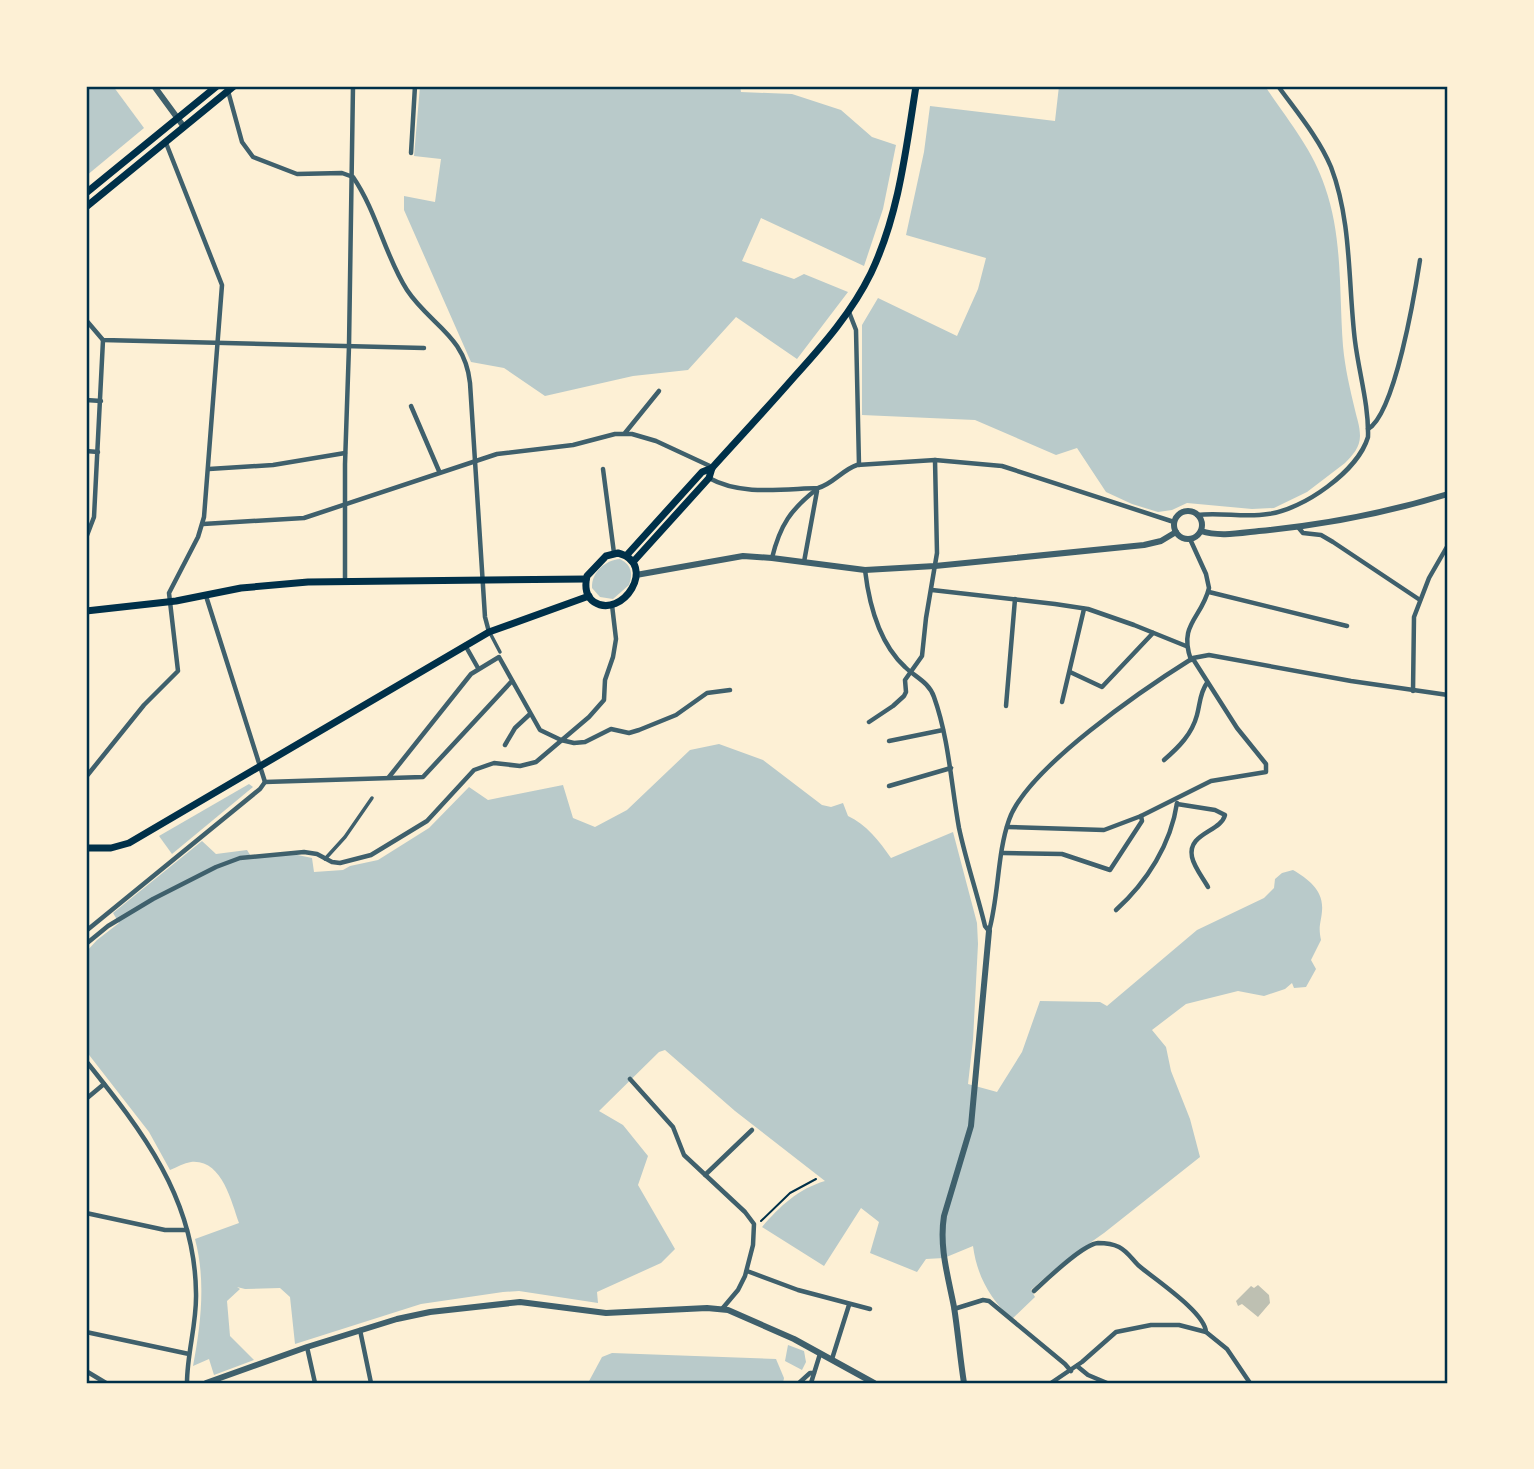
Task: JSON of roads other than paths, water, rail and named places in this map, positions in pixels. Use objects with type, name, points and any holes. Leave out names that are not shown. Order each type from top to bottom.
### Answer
[{"type":"main road","points":[[86,193],[217,86]]},
{"type":"main road","points":[[633,562],[709,478],[712,468],[808,362],[849,312],[873,269],[893,212],[916,86]]},
{"type":"main road","points":[[86,207],[231,88]]},
{"type":"main road","points":[[626,556],[702,472],[712,468]]},
{"type":"main road","points":[[614,553],[626,556],[633,562],[636,575],[629,593],[620,602],[612,605],[598,604],[589,596],[586,579],[589,573],[601,560],[614,553]]},
{"type":"main road","points":[[86,611],[170,602],[241,588],[308,582],[586,579]]},
{"type":"main road","points":[[86,848],[116,848],[129,843],[489,632],[589,596]]},
{"type":"street","points":[[154,86],[184,127]]},
{"type":"street","points":[[345,581],[353,86]]},
{"type":"street","points":[[411,153],[415,86]]},
{"type":"street","points":[[1197,515],[1261,515],[1296,506],[1343,473],[1356,461],[1366,445],[1368,429],[1356,345],[1350,262],[1336,187],[1324,154],[1278,86]]},
{"type":"street","points":[[231,88],[242,142],[253,156],[297,174],[339,173],[351,176],[361,191],[408,291],[452,339],[466,361],[476,460],[485,621],[500,652]]},
{"type":"street","points":[[86,777],[144,705],[177,671],[171,587],[203,524],[222,285],[166,142]]},
{"type":"street","points":[[1368,429],[1378,419],[1393,380],[1420,260]]},
{"type":"street","points":[[849,312],[856,330],[859,465]]},
{"type":"street","points":[[86,320],[103,340],[94,520],[86,538]]},
{"type":"street","points":[[103,340],[424,348]]},
{"type":"street","points":[[624,434],[659,391]]},
{"type":"street","points":[[86,400],[101,401]]},
{"type":"street","points":[[411,406],[439,471]]},
{"type":"street","points":[[203,524],[296,519],[476,460],[507,452],[573,445],[624,434],[670,446],[712,468]]},
{"type":"street","points":[[86,451],[98,452]]},
{"type":"street","points":[[209,469],[273,465],[345,453]]},
{"type":"street","points":[[869,722],[904,696],[905,681],[922,656],[937,549],[934,460]]},
{"type":"street","points":[[709,478],[742,488],[818,488],[828,485],[850,468],[859,465],[934,460],[1002,466],[1174,522]]},
{"type":"street","points":[[603,469],[614,553]]},
{"type":"street","points":[[772,558],[786,520],[818,488]]},
{"type":"street","points":[[804,562],[818,488]]},
{"type":"street","points":[[1201,531],[1201,521],[1191,511],[1177,516],[1174,522],[1180,537],[1189,539],[1201,531],[1218,534],[1298,527],[1374,515],[1448,494]]},
{"type":"street","points":[[1298,527],[1303,533],[1332,541],[1420,600]]},
{"type":"street","points":[[636,575],[736,556],[864,570],[935,566],[1144,545],[1161,541],[1176,532]]},
{"type":"street","points":[[1007,827],[1104,830],[1141,816],[1211,780],[1234,775],[1262,774],[1267,771],[1265,764],[1237,729],[1186,646],[1189,626],[1209,592],[1207,579],[1189,539]]},
{"type":"street","points":[[1413,691],[1412,625],[1433,571],[1448,545]]},
{"type":"street","points":[[864,570],[875,621],[898,660],[933,692],[951,768],[959,827],[985,926],[989,931]]},
{"type":"street","points":[[932,590],[1084,609],[1186,646]]},
{"type":"street","points":[[1209,592],[1347,626]]},
{"type":"street","points":[[205,595],[265,782]]},
{"type":"street","points":[[1006,706],[1015,599]]},
{"type":"street","points":[[86,944],[132,911],[229,862],[297,852],[313,853],[340,863],[376,853],[427,821],[472,771],[494,763],[520,766],[532,764],[589,717],[605,698],[605,680],[616,639],[612,605]]},
{"type":"street","points":[[1062,702],[1084,609]]},
{"type":"street","points":[[1070,672],[1102,687],[1153,633]]},
{"type":"street","points":[[465,645],[478,668]]},
{"type":"street","points":[[964,1383],[954,1309],[943,1255],[942,1231],[971,1126],[989,931],[998,893],[1007,827],[1020,798],[1046,769],[1109,718],[1192,659],[1209,655],[1448,695]]},
{"type":"street","points":[[388,778],[478,668],[499,657],[540,730],[561,740],[582,744],[611,729],[630,733],[676,715],[707,693],[730,690]]},
{"type":"street","points":[[86,931],[265,782],[425,776],[512,681]]},
{"type":"street","points":[[1164,760],[1186,739],[1197,715],[1203,689],[1208,683]]},
{"type":"street","points":[[505,745],[515,729],[530,714]]},
{"type":"street","points":[[889,741],[943,730]]},
{"type":"street","points":[[889,786],[951,768]]},
{"type":"street","points":[[1116,910],[1130,897],[1160,855],[1175,819],[1178,797]]},
{"type":"street","points":[[326,859],[372,798]]},
{"type":"street","points":[[1177,804],[1215,810],[1225,815],[1221,823],[1200,835],[1192,852],[1193,860],[1208,887]]},
{"type":"street","points":[[1003,853],[1062,854],[1108,870],[1113,867],[1142,821],[1141,816]]},
{"type":"street","points":[[86,1060],[137,1126],[157,1157],[187,1230],[193,1253],[196,1286],[195,1323],[187,1383]]},
{"type":"street","points":[[630,1079],[670,1123],[682,1152],[745,1212],[755,1226],[747,1271],[737,1290],[722,1308]]},
{"type":"street","points":[[86,1099],[104,1084]]},
{"type":"street","points":[[705,1175],[752,1130]]},
{"type":"street","points":[[86,1213],[165,1230],[187,1230]]},
{"type":"street","points":[[1034,1291],[1061,1266],[1092,1244],[1114,1245],[1175,1294],[1205,1324],[1206,1332]]},
{"type":"street","points":[[747,1271],[798,1290],[870,1309]]},
{"type":"street","points":[[954,1309],[982,1300],[989,1301],[1070,1371]]},
{"type":"street","points":[[206,1383],[222,1381],[360,1329],[430,1312],[508,1303],[545,1304],[606,1313],[722,1308],[755,1320],[874,1383]]},
{"type":"street","points":[[832,1359],[849,1305]]},
{"type":"street","points":[[1051,1383],[1077,1366],[1110,1337],[1125,1329],[1146,1325],[1179,1325],[1206,1332],[1227,1349],[1250,1383]]},
{"type":"street","points":[[360,1329],[371,1383]]},
{"type":"street","points":[[86,1332],[189,1354]]},
{"type":"street","points":[[307,1347],[315,1383]]},
{"type":"street","points":[[811,1383],[820,1353]]},
{"type":"street","points":[[1077,1366],[1088,1375],[1107,1383]]},
{"type":"street","points":[[86,1371],[106,1383]]},
{"type":"street","points":[[799,1383],[810,1373],[814,1373]]}]
